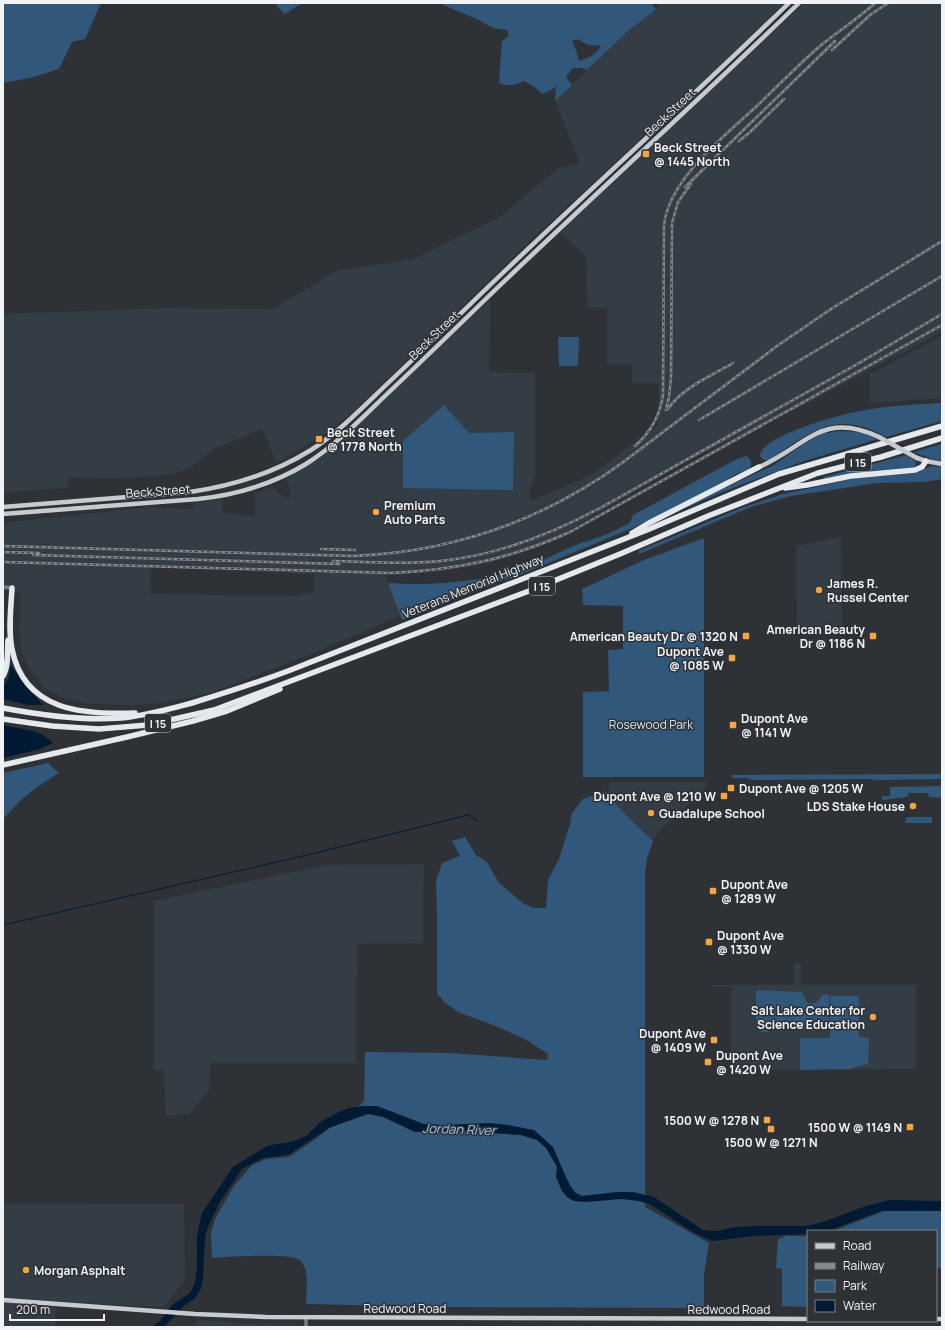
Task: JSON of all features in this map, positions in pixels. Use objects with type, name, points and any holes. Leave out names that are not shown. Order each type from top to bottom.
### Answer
[{"type":"highway","name":"Veterans Memorial Highway","points":[[3,708],[77,718],[120,718],[159,712],[234,691],[281,674],[620,540],[779,474],[942,426]]},
{"type":"highway","name":"Veterans Memorial Highway","points":[[3,719],[30,724],[83,728],[116,728],[148,725],[214,710],[530,591],[775,489],[818,473],[881,457],[942,438]]},
{"type":"highway","points":[[775,489],[807,485],[850,476],[915,470],[922,467],[926,461]]},
{"type":"highway","points":[[620,540],[649,523],[760,468]]},
{"type":"highway","points":[[8,588],[10,632],[16,664],[28,684],[43,698],[64,708],[83,711],[129,713],[159,712]]},
{"type":"highway","points":[[3,676],[5,673],[7,660],[8,588]]},
{"type":"highway","points":[[3,765],[128,737],[214,715],[288,686],[305,676]]},
{"type":"main road","name":"Beck Street","points":[[3,507],[190,492],[218,488],[267,472],[290,462],[316,447],[367,404],[540,237],[789,3]]},
{"type":"main road","name":"Beck Street","points":[[3,514],[198,499],[224,495],[268,483],[305,464],[330,446],[363,417],[799,3]]},
{"type":"main road","points":[[760,468],[776,460],[809,436],[829,429],[850,428],[864,430],[880,436],[918,458],[942,464]]},
{"type":"main road","name":"Redwood Road","points":[[3,1300],[227,1316],[807,1320]]},
{"type":"street","points":[[306,1317],[306,1327]]},
{"type":"shaded area","points":[[661,3],[784,3],[734,53],[533,238],[353,412],[330,431],[277,463],[262,429],[213,449],[193,466],[174,474],[145,477],[68,477],[68,488],[3,493],[3,314],[163,308],[273,309],[336,271],[414,259],[498,218],[558,168],[580,163],[555,101],[630,29],[652,13]]},
{"type":"shaded area","points":[[804,3],[942,3],[942,332],[802,406],[687,461],[549,542],[490,563],[438,572],[387,575],[388,583],[400,616],[311,654],[210,693],[162,703],[135,705],[89,704],[63,698],[44,687],[29,669],[22,653],[19,635],[20,592],[3,591],[3,523],[150,507],[193,509],[194,503],[222,499],[223,513],[255,517],[255,494],[271,488],[275,489],[283,497],[290,498],[290,488],[285,479],[329,451],[490,301],[489,372],[535,373],[535,477],[529,489],[531,501],[591,475],[658,425],[659,383],[632,383],[632,365],[607,364],[607,308],[587,307],[586,257],[560,232]],"holes":[[[443,406],[469,433],[514,432],[403,441]],[[151,567],[314,574],[314,592],[298,596],[150,594]]]},
{"type":"shaded area","points":[[942,336],[942,398],[870,403],[870,374]]},
{"type":"shaded area","name":"James R. Russel Center","points":[[841,537],[842,634],[797,634],[796,546]]},
{"type":"shaded area","name":"Guadalupe School","points":[[609,782],[705,782],[705,790],[668,822],[659,831],[653,841],[623,812],[608,794]]},
{"type":"shaded area","points":[[424,864],[423,943],[357,944],[356,1063],[210,1063],[209,1090],[189,1114],[166,1116],[164,1070],[154,1070],[154,901],[326,865]]},
{"type":"shaded area","points":[[794,963],[801,963],[801,985],[916,985],[916,1069],[731,1070],[731,987],[712,987],[713,985],[794,985]]},
{"type":"shaded area","points":[[3,1203],[184,1204],[185,1280],[164,1307],[56,1302],[55,1327],[3,1327]]},
{"type":"shaded area","points":[[199,1320],[242,1324],[296,1325],[298,1327],[195,1327],[196,1322]]},
{"type":"green space","points":[[3,3],[101,3],[85,39],[72,42],[59,69],[34,77],[3,83]]},
{"type":"green space","points":[[277,3],[302,3],[285,14],[276,5]]},
{"type":"green space","points":[[439,3],[651,3],[656,9],[630,29],[587,70],[582,68],[573,68],[566,77],[572,85],[555,101],[556,86],[542,94],[535,87],[524,81],[512,85],[499,83],[502,41],[509,36],[507,30],[493,28],[479,20]],"holes":[[[579,39],[590,45],[601,45],[595,54],[579,61],[572,41]]]},
{"type":"green space","points":[[558,337],[579,337],[578,366],[559,366]]},
{"type":"green space","points":[[942,403],[942,421],[886,437],[868,429],[853,425],[838,424],[825,427],[798,440],[770,460],[764,460],[760,456],[764,448],[773,441],[803,427],[837,416],[880,408]]},
{"type":"green space","points":[[444,405],[469,433],[514,432],[513,490],[403,488],[403,441]]},
{"type":"green space","points":[[838,431],[860,432],[878,439],[804,461],[720,493],[688,507],[687,505],[774,465],[811,439],[821,434]]},
{"type":"green space","points":[[942,444],[942,461],[914,452]]},
{"type":"green space","points":[[906,455],[915,460],[916,464],[914,467],[858,473],[824,479],[824,477]]},
{"type":"green space","points":[[746,456],[751,464],[749,469],[736,474],[725,482],[635,527],[510,579],[509,578],[436,606],[436,608],[402,620],[388,583],[426,584],[464,581],[520,569],[630,523],[633,515],[737,459]]},
{"type":"green space","points":[[932,466],[942,467],[942,479],[925,482],[877,483],[791,496],[751,507],[639,554],[638,551],[741,508],[783,494],[866,476],[915,473]]},
{"type":"green space","name":"Rosewood Park","points":[[704,538],[704,777],[583,777],[583,692],[609,691],[608,650],[623,649],[623,606],[583,605],[582,589],[644,560]]},
{"type":"green space","points":[[48,763],[59,773],[37,787],[21,800],[3,819],[3,773]]},
{"type":"green space","points":[[942,774],[942,779],[753,780],[746,778],[732,778],[732,775]]},
{"type":"green space","points":[[942,786],[942,798],[929,797],[928,793],[909,793],[907,797],[882,800],[882,796],[890,796],[890,787]]},
{"type":"green space","points":[[605,791],[623,812],[653,841],[647,858],[645,874],[645,1207],[709,1243],[704,1274],[704,1308],[440,1307],[306,1304],[306,1270],[301,1261],[295,1258],[259,1256],[212,1258],[211,1233],[215,1219],[234,1186],[252,1165],[266,1159],[289,1157],[331,1127],[346,1119],[364,1101],[365,1052],[449,1053],[547,1060],[548,1054],[525,1039],[460,1013],[444,1002],[437,993],[436,881],[442,863],[460,856],[452,841],[465,837],[476,855],[487,862],[499,883],[524,904],[534,908],[546,908],[548,880],[559,859],[572,813],[583,799]]},
{"type":"green space","points":[[907,817],[932,817],[932,823],[905,823]]},
{"type":"green space","points":[[758,990],[801,992],[808,1003],[817,1002],[822,995],[829,994],[829,1029],[771,1029],[768,1032],[761,1032],[756,1025],[756,992]]},
{"type":"green space","points":[[830,996],[859,996],[859,1037],[869,1038],[868,1064],[852,1069],[800,1070],[800,1038],[830,1038]]},
{"type":"green space","points":[[884,1211],[942,1211],[942,1268],[937,1268],[937,1230],[836,1230]]},
{"type":"green space","points":[[786,1236],[807,1236],[807,1307],[782,1306],[782,1269],[776,1268],[778,1239]]},
{"type":"water","points":[[11,665],[24,684],[43,705],[28,705],[3,699],[3,686],[8,679]]},
{"type":"water","points":[[3,725],[33,731],[43,735],[53,743],[40,749],[3,758]]},
{"type":"water","name":"Jordan River","points":[[377,1106],[424,1124],[444,1125],[489,1123],[534,1130],[553,1147],[571,1187],[576,1193],[582,1196],[617,1192],[633,1192],[654,1197],[703,1230],[718,1231],[734,1227],[759,1226],[806,1226],[826,1221],[863,1207],[889,1200],[942,1201],[942,1211],[882,1211],[832,1230],[807,1230],[807,1234],[753,1236],[713,1241],[694,1233],[650,1204],[622,1199],[586,1202],[574,1201],[567,1197],[562,1191],[556,1177],[557,1167],[546,1148],[537,1140],[521,1135],[457,1131],[415,1132],[383,1117],[368,1114],[329,1128],[288,1155],[263,1158],[242,1169],[220,1202],[209,1224],[205,1236],[201,1289],[195,1298],[185,1305],[164,1327],[151,1327],[160,1321],[173,1304],[190,1293],[195,1283],[197,1268],[197,1236],[202,1213],[233,1167],[267,1146],[297,1140],[307,1135],[319,1123],[349,1108]]},
{"type":"waterway","points":[[3,925],[303,856],[468,815],[478,821]]},
{"type":"railway","points":[[635,446],[646,435],[654,423],[662,403],[664,226],[668,209],[676,191],[687,175],[715,144],[812,53],[875,3]]},
{"type":"railway","points":[[832,50],[870,15],[888,3]]},
{"type":"railway","points":[[685,187],[835,41]]},
{"type":"railway","points":[[739,141],[784,99]]},
{"type":"railway","points":[[666,410],[671,377],[672,223],[678,202],[691,184]]},
{"type":"railway","points":[[3,546],[354,556],[426,548],[461,540],[495,529],[561,501],[592,483],[622,463],[777,346],[831,309],[942,241]]},
{"type":"railway","points":[[699,420],[942,276]]},
{"type":"railway","points":[[333,561],[406,563],[435,562],[469,557],[528,541],[566,525],[602,507],[861,362],[942,314]]},
{"type":"railway","points":[[3,562],[391,573],[438,569],[482,562],[526,549],[570,532],[942,325]]},
{"type":"railway","points":[[668,409],[674,401],[689,388],[733,363]]},
{"type":"railway","points":[[321,549],[355,550]]},
{"type":"railway","points":[[3,552],[39,553]]},
{"type":"railway","points":[[33,555],[339,564]]},
{"type":"place","name":"Beck Street @ 1445 North","points":[[646,154]]},
{"type":"place","name":"Beck Street @ 1778 North","points":[[319,439]]},
{"type":"place","name":"Premium Auto Parts","points":[[376,512]]},
{"type":"place","name":"James R. Russel Center","points":[[819,590]]},
{"type":"place","name":"American Beauty Dr @ 1320 N","points":[[746,636]]},
{"type":"place","name":"American Beauty Dr @ 1186 N","points":[[873,636]]},
{"type":"place","name":"Dupont Ave @ 1085 W","points":[[732,658]]},
{"type":"place","name":"Dupont Ave @ 1141 W","points":[[733,725]]},
{"type":"place","name":"Dupont Ave @ 1205 W","points":[[731,788]]},
{"type":"place","name":"Dupont Ave @ 1210 W","points":[[724,796]]},
{"type":"place","name":"LDS Stake House","points":[[913,806]]},
{"type":"place","name":"Guadalupe School","points":[[651,813]]},
{"type":"place","name":"Dupont Ave @ 1289 W","points":[[713,891]]},
{"type":"place","name":"Dupont Ave @ 1330 W","points":[[709,942]]},
{"type":"place","name":"Salt Lake Center for Science Education","points":[[873,1017]]},
{"type":"place","name":"Dupont Ave @ 1409 W","points":[[714,1040]]},
{"type":"place","name":"Dupont Ave @ 1420 W","points":[[708,1062]]},
{"type":"place","name":"1500 W @ 1278 N","points":[[767,1120]]},
{"type":"place","name":"1500 W @ 1149 N","points":[[910,1127]]},
{"type":"place","name":"1500 W @ 1271 N","points":[[771,1129]]},
{"type":"place","name":"Morgan Asphalt","points":[[26,1270]]}]
